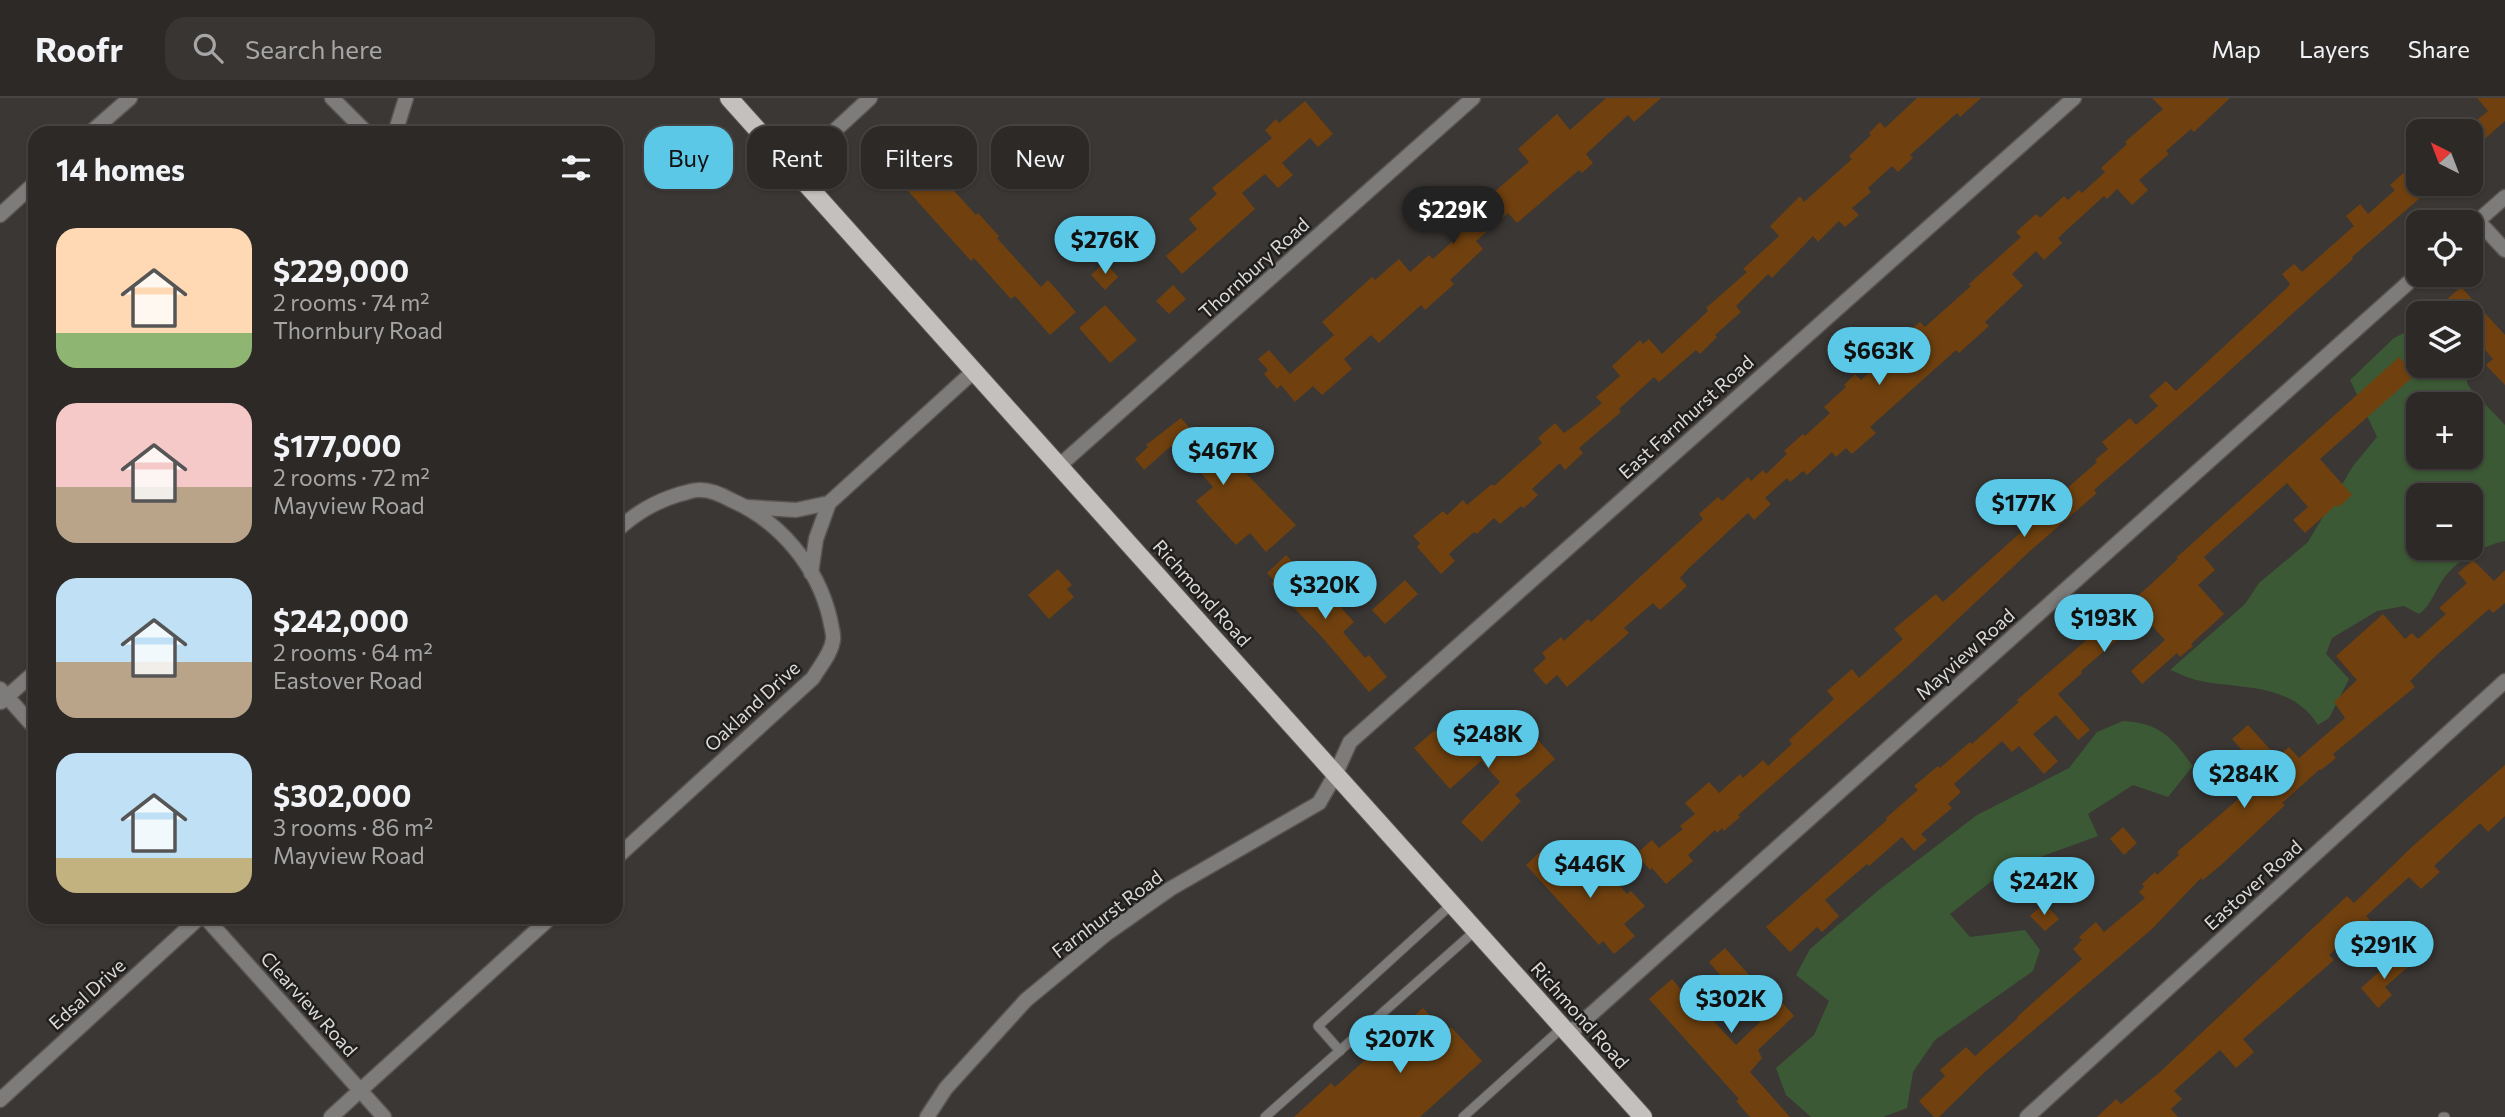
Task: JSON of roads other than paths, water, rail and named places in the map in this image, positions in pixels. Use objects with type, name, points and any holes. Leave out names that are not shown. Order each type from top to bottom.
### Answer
[{"type":"main road","name":"Richmond Road","points":[[729,98],[754,126]]},
{"type":"main road","name":"Richmond Road","points":[[811,189],[1643,1117]]},
{"type":"street","points":[[98,126],[130,98]]},
{"type":"street","points":[[332,98],[360,126]]},
{"type":"street","points":[[398,126],[406,98]]},
{"type":"street","points":[[840,126],[870,98]]},
{"type":"street","name":"Thornbury Road","points":[[1059,466],[1473,98]]},
{"type":"street","name":"East Farnhurst Road","points":[[1335,775],[1350,742],[2074,98]]},
{"type":"street","points":[[0,215],[28,189]]},
{"type":"street","points":[[2483,217],[2505,197]]},
{"type":"street","points":[[2483,231],[2505,250]]},
{"type":"street","name":"Mayview Road","points":[[1566,1031],[2406,285]]},
{"type":"street","points":[[811,573],[816,540],[829,503],[974,371]]},
{"type":"street","points":[[623,524],[635,513],[660,500],[699,489],[747,506],[796,510],[829,503]]},
{"type":"street","name":"Oakland Drive","points":[[623,852],[813,678],[828,654],[834,638],[827,607],[811,573],[792,545],[747,506]]},
{"type":"street","points":[[28,677],[2,696],[28,721]]},
{"type":"street","name":"Eastover Road","points":[[2027,1117],[2505,681]]},
{"type":"street","name":"Farnhurst Road","points":[[927,1117],[946,1088],[1026,1000],[1106,934],[1170,889],[1319,803],[1335,775]]},
{"type":"street","name":"Edsal Drive","points":[[0,1100],[194,924]]},
{"type":"street","name":"Clearview Road","points":[[208,924],[384,1117]]},
{"type":"street","points":[[331,1117],[543,924]]},
{"type":"lane","points":[[1340,1051],[1318,1026],[1452,904]]},
{"type":"lane","points":[[1265,1117],[1476,930]]},
{"type":"lane","points":[[1463,1117],[1566,1031]]}]
